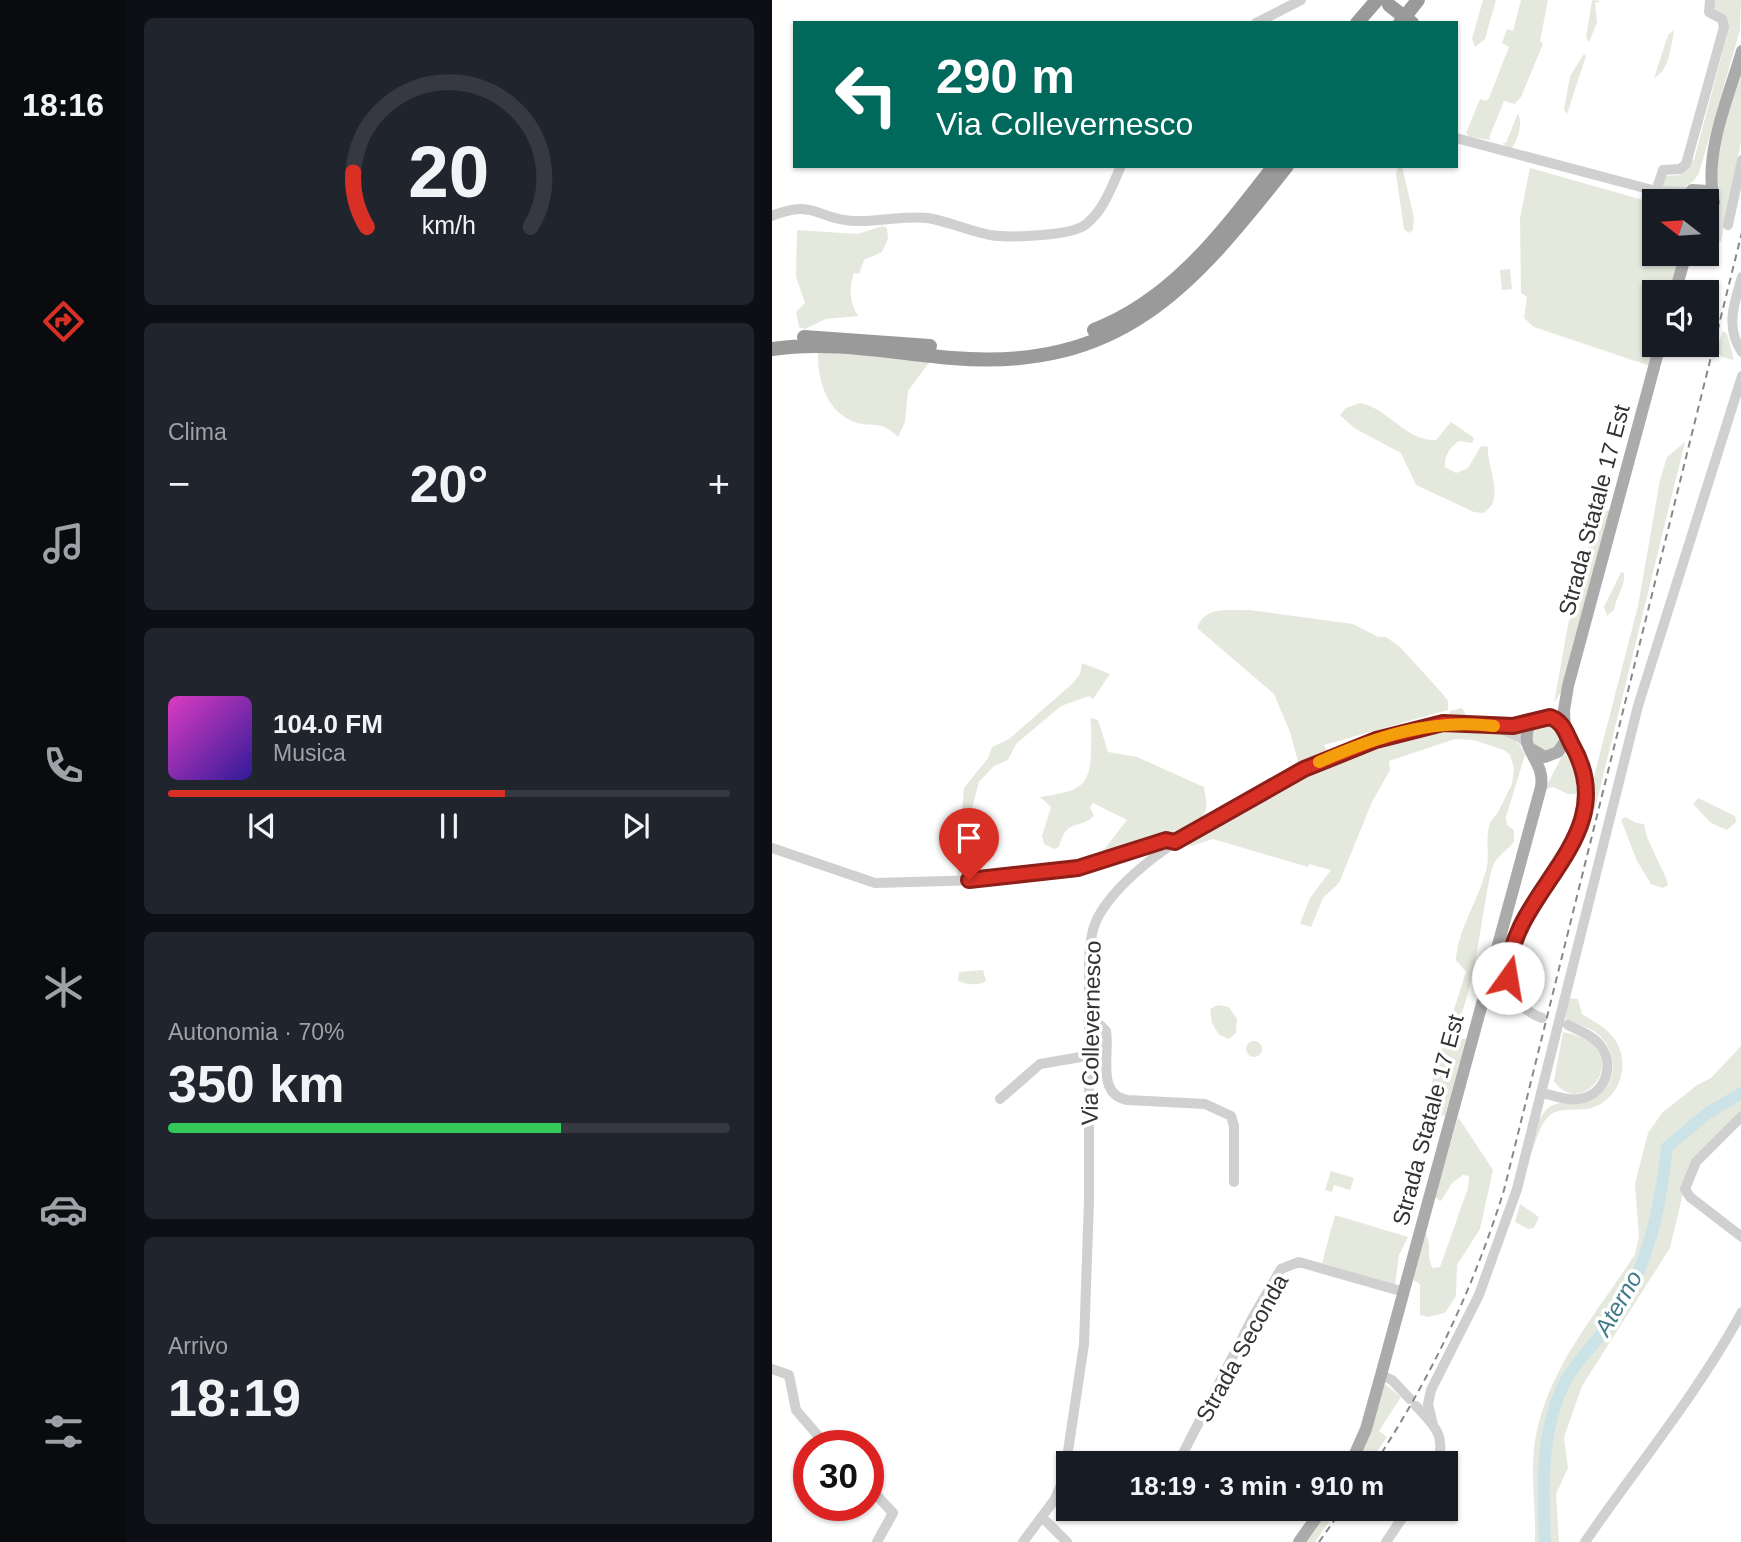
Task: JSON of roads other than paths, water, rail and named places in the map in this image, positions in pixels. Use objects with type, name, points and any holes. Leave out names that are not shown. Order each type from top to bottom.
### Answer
[{"type":"highway","points":[[1363,21],[1417,0]]},
{"type":"highway","points":[[772,340],[823,336],[973,350],[1021,350],[1074,339],[1111,324],[1148,302],[1185,273],[1217,238],[1272,168]]},
{"type":"highway","points":[[772,349],[822,346],[970,359],[1023,359],[1079,346],[1116,332],[1157,308],[1194,278],[1226,244],[1284,168]]},
{"type":"main road","points":[[1712,189],[1714,151],[1741,51]]},
{"type":"main road","points":[[1692,189],[1714,151]]},
{"type":"main road","name":"Strada Statale 17 Est","points":[[1565,731],[1564,710],[1568,686],[1657,357]]},
{"type":"main road","name":"Strada Statale 17 Est","points":[[1537,719],[1557,705],[1568,686]]},
{"type":"main road","points":[[1537,719],[1556,719],[1565,731],[1561,749],[1546,757],[1530,748],[1527,733],[1537,719]]},
{"type":"main road","name":"Strada Statale 17 Est","points":[[1530,748],[1541,770],[1541,787]]},
{"type":"main road","name":"Strada Statale 17 Est","points":[[1356,1451],[1366,1429],[1541,787],[1561,749]]},
{"type":"main road","points":[[1299,1542],[1314,1521]]},
{"type":"street","points":[[1260,21],[1301,0]]},
{"type":"street","points":[[1657,189],[1663,170],[1680,169],[1686,164],[1724,28],[1722,19],[1709,12],[1709,0]]},
{"type":"street","points":[[1458,139],[1648,189]]},
{"type":"street","points":[[1728,225],[1741,160]]},
{"type":"street","points":[[772,216],[790,208],[803,208],[854,221],[883,217],[924,218],[999,236],[1067,232],[1089,221],[1104,202],[1120,168]]},
{"type":"street","points":[[1741,277],[1731,324],[1741,352]]},
{"type":"street","points":[[1436,1427],[1439,1423],[1428,1404],[1431,1390],[1463,1330],[1492,1263],[1517,1189],[1641,697],[1741,376]]},
{"type":"street","name":"Via Collevernesco","points":[[1070,1451],[1086,1319],[1089,952],[1096,921],[1138,872],[1175,842],[1298,772],[1356,747],[1443,723],[1518,726],[1537,719]]},
{"type":"street","name":"Via Collevernesco","points":[[1487,725],[1517,736],[1530,748]]},
{"type":"street","points":[[1542,1018],[1528,1012],[1515,997],[1509,984],[1509,967],[1531,906],[1568,856],[1577,837],[1585,785],[1578,756],[1565,731]]},
{"type":"street","points":[[1561,749],[1569,748],[1578,756]]},
{"type":"street","points":[[772,848],[875,883],[989,879],[1038,874],[1090,865],[1168,840],[1175,842]]},
{"type":"street","points":[[1088,1022],[1101,1025],[1106,1031],[1107,1084],[1116,1097],[1129,1101],[1205,1104],[1230,1116],[1234,1126],[1234,1182]]},
{"type":"street","points":[[1542,1093],[1581,1099],[1596,1092],[1605,1079],[1608,1063],[1602,1047],[1568,1025]]},
{"type":"street","points":[[1000,1099],[1040,1064],[1087,1056]]},
{"type":"street","points":[[1741,1116],[1696,1162],[1685,1189],[1690,1197],[1741,1237]]},
{"type":"street","name":"Strada Seconda","points":[[1184,1451],[1281,1270],[1299,1262],[1404,1292]]},
{"type":"street","points":[[1585,1542],[1648,1451],[1699,1386],[1741,1312]]},
{"type":"street","points":[[772,1369],[789,1375],[796,1410],[813,1430]]},
{"type":"street","points":[[1381,1375],[1392,1380],[1436,1427],[1442,1444],[1440,1451]]},
{"type":"street","name":"Via Collevernesco","points":[[1023,1542],[1056,1499]]},
{"type":"street","points":[[877,1542],[893,1513],[884,1503]]},
{"type":"street","points":[[1042,1517],[1067,1542]]},
{"type":"street","points":[[1386,1542],[1400,1521]]},
{"type":"waterway","name":"Aterno","points":[[1545,1542],[1545,1462],[1556,1403],[1569,1375],[1613,1319],[1636,1278],[1656,1215],[1667,1147],[1708,1113],[1742,1093]]},
{"type":"railway","points":[[1382,1451],[1433,1365],[1465,1297],[1504,1190],[1742,232]]},
{"type":"railway","points":[[1319,1542],[1334,1521]]}]
